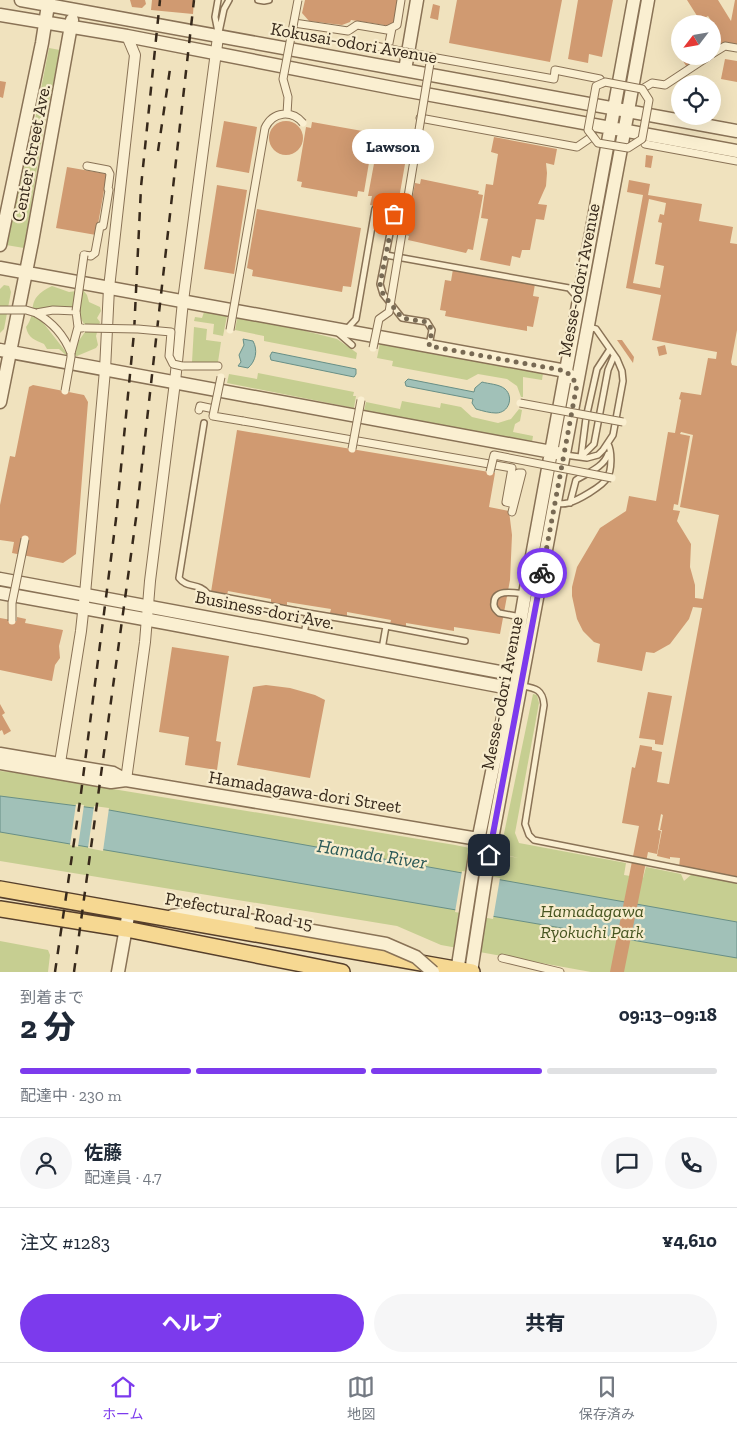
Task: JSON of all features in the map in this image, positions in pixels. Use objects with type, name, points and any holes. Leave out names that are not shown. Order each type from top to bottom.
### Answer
[{"type":"main road","name":"Prefectural Road 15","points":[[0,888],[466,972]]},
{"type":"main road","points":[[0,909],[126,930],[342,972]]},
{"type":"street","name":"Kokusai-odori Avenue","points":[[21,0],[49,3],[218,37],[737,131]]},
{"type":"street","points":[[286,114],[288,97],[283,79],[298,0]]},
{"type":"street","points":[[294,23],[348,31],[357,26],[387,30],[397,25],[401,0]]},
{"type":"street","points":[[405,70],[417,0]]},
{"type":"street","name":"Messe-odori Avenue","points":[[466,972],[477,934],[516,682],[521,617],[634,0]]},
{"type":"street","name":"Messe-odori Avenue","points":[[466,972],[464,934],[478,839],[516,682],[565,454],[648,0]]},
{"type":"street","name":"Center Street Ave.","points":[[0,245],[49,3]]},
{"type":"street","name":"Center Street Ave.","points":[[0,402],[5,351],[26,272],[71,28],[73,8]]},
{"type":"street","name":"Kokusai-odori Avenue","points":[[0,15],[127,36],[737,151]]},
{"type":"street","points":[[388,48],[392,28]]},
{"type":"street","points":[[59,768],[84,608],[105,370],[109,288],[135,55],[127,36]]},
{"type":"street","points":[[126,780],[147,619],[183,301],[218,37]]},
{"type":"street","points":[[375,46],[554,79],[555,70],[600,79],[603,83]]},
{"type":"street","points":[[721,48],[725,46],[737,48]]},
{"type":"street","points":[[373,348],[379,319],[389,312],[431,57]]},
{"type":"street","points":[[642,89],[649,100],[641,140],[628,148],[598,143],[588,130],[596,86],[605,82],[642,89],[652,83],[665,85],[695,65]]},
{"type":"street","points":[[230,330],[265,128],[272,118],[286,114],[295,116],[304,123]]},
{"type":"street","points":[[420,118],[578,147],[593,136]]},
{"type":"street","points":[[646,144],[737,161]]},
{"type":"street","points":[[70,353],[78,327],[76,311],[84,255],[91,256],[95,253],[100,226],[103,226],[109,190],[110,174],[108,170],[87,166]]},
{"type":"street","points":[[0,268],[566,371],[577,384]]},
{"type":"street","points":[[0,310],[36,313],[53,310],[76,311]]},
{"type":"street","points":[[36,313],[57,330],[72,357],[65,391]]},
{"type":"street","points":[[78,327],[127,332],[138,329],[171,332],[168,356],[175,365],[218,366]]},
{"type":"street","points":[[5,351],[565,454]]},
{"type":"street","points":[[221,376],[213,416],[512,468],[506,502],[510,503],[518,473],[522,474],[512,512]]},
{"type":"street","points":[[352,449],[362,400]]},
{"type":"street","points":[[520,403],[623,422]]},
{"type":"street","points":[[199,410],[200,406],[214,409]]},
{"type":"street","points":[[490,472],[494,455],[612,478]]},
{"type":"street","points":[[12,620],[12,603],[25,539]]},
{"type":"street","name":"Business-dori Ave.","points":[[0,579],[381,650],[516,682]]},
{"type":"street","name":"Business-dori Ave.","points":[[0,593],[516,682]]},
{"type":"street","points":[[0,754],[59,768]]},
{"type":"street","points":[[0,763],[59,768]]},
{"type":"street","name":"Hamadagawa-dori Street","points":[[59,768],[112,782],[126,780],[478,839]]},
{"type":"street","points":[[118,972],[129,911]]},
{"type":"street","points":[[162,916],[187,914],[256,921],[386,944],[416,957],[433,972]]},
{"type":"street","points":[[502,958],[560,972]]},
{"type":"lane","points":[[218,0],[215,17],[218,37]]},
{"type":"lane","points":[[218,37],[224,9],[229,0]]},
{"type":"lane","points":[[258,0],[269,0]]},
{"type":"lane","points":[[352,345],[340,330],[356,320],[375,209],[394,214],[380,284],[383,294],[402,318],[427,322],[432,330],[429,346]]},
{"type":"lane","points":[[386,255],[569,288],[579,299]]},
{"type":"lane","points":[[565,454],[587,458],[601,452],[608,444],[613,435],[623,381],[622,371],[596,329],[588,326],[577,331],[572,337]]},
{"type":"lane","points":[[581,457],[586,418],[597,369],[610,349]]},
{"type":"lane","points":[[581,457],[594,444],[608,370],[614,356]]},
{"type":"lane","points":[[204,423],[179,578],[185,583],[203,588],[208,594],[465,641]]},
{"type":"lane","points":[[555,503],[570,503],[607,479],[610,449],[608,444]]},
{"type":"lane","points":[[570,503],[576,480],[600,466],[607,458],[608,444]]},
{"type":"lane","points":[[521,617],[499,613],[494,606],[494,600],[496,596],[503,593],[525,594]]},
{"type":"lane","points":[[304,635],[308,613]]},
{"type":"lane","points":[[381,650],[386,626]]},
{"type":"lane","points":[[516,682],[538,689],[544,705],[525,824],[529,835],[534,840],[737,880]]},
{"type":"green space","points":[[49,48],[60,50],[43,132],[24,248],[6,245],[33,130]]},
{"type":"green space","points":[[4,285],[9,286],[11,292],[4,329],[0,333],[0,289]]},
{"type":"green space","points":[[52,286],[69,292],[83,290],[89,302],[100,307],[101,311],[97,318],[100,322],[96,336],[98,345],[96,348],[77,356],[66,355],[59,349],[47,349],[44,344],[30,336],[26,327],[30,321],[34,301],[43,291]],"holes":[[[37,309],[78,313],[84,324],[85,332],[70,353],[66,352],[41,320],[35,317]]]},
{"type":"green space","points":[[204,312],[227,316],[223,336],[213,334],[214,324],[194,321],[195,317],[202,318]]},
{"type":"green space","points":[[238,314],[337,339],[357,353],[356,359],[264,341],[264,336],[235,330]]},
{"type":"green space","points":[[194,327],[207,329],[206,340],[221,342],[218,362],[192,362]]},
{"type":"green space","points":[[380,343],[543,373],[542,380],[523,377],[523,397],[521,397],[517,386],[507,379],[478,374],[467,380],[392,366],[393,361],[377,358]]},
{"type":"green space","points":[[258,373],[354,392],[353,396],[356,396],[354,408],[227,383],[229,374],[257,379]]},
{"type":"green space","points":[[402,401],[440,408],[441,403],[461,407],[472,417],[498,423],[511,419],[519,409],[522,410],[520,421],[515,424],[513,432],[533,436],[532,442],[364,411],[366,402],[400,409]]},
{"type":"green space","name":"Hamadagawa Ryokuchi Park","points":[[533,694],[537,695],[539,703],[515,833],[519,843],[626,863],[624,875],[643,878],[646,867],[681,874],[684,881],[692,874],[737,883],[737,972],[591,972],[441,945],[397,926],[0,861],[0,771],[59,777],[58,780],[455,845],[518,858],[500,853]]},
{"type":"green space","points":[[0,941],[48,950],[50,955],[48,972],[0,972]]},
{"type":"water","points":[[243,339],[253,341],[256,352],[248,368],[238,366],[241,362],[239,355],[244,345]]},
{"type":"water","points":[[272,352],[356,369],[356,374],[354,377],[271,360]]},
{"type":"water","points":[[408,379],[474,392],[475,388],[482,382],[497,385],[503,387],[508,392],[510,400],[507,408],[500,412],[484,411],[476,409],[472,403],[473,399],[406,386],[405,382]]},
{"type":"water","points":[[0,796],[109,810],[737,922],[737,958],[0,832]]},
{"type":"pier","points":[[76,804],[84,805],[78,847],[70,845]]},
{"type":"pier","points":[[94,806],[109,808],[103,851],[88,848]]},
{"type":"pier","points":[[462,871],[500,878],[493,919],[455,912]]},
{"type":"building","points":[[130,0],[145,0],[146,4],[142,8],[132,7]]},
{"type":"building","points":[[152,0],[194,0],[193,14],[151,10]]},
{"type":"building","points":[[305,0],[398,0],[396,23],[391,26],[351,20],[342,25],[309,21],[302,13]]},
{"type":"building","points":[[457,0],[562,0],[550,62],[449,43]]},
{"type":"building","points":[[578,0],[613,0],[602,57],[589,54],[588,63],[568,59]]},
{"type":"building","points":[[687,0],[718,0],[731,21],[735,0],[737,0],[737,50],[727,48],[721,52],[721,15],[696,15]]},
{"type":"building","points":[[433,4],[440,6],[438,20],[430,18]]},
{"type":"building","points":[[725,59],[737,61],[737,82],[721,79]]},
{"type":"building","points":[[686,65],[701,65],[690,72]]},
{"type":"building","points":[[0,81],[6,82],[3,98],[0,97]]},
{"type":"building","points":[[224,121],[257,127],[249,173],[216,167]]},
{"type":"building","points":[[286,121],[293,122],[298,126],[302,131],[302,145],[298,150],[293,154],[286,155],[279,154],[274,150],[270,145],[269,138],[270,131],[274,126],[279,122]]},
{"type":"building","points":[[312,122],[368,132],[367,138],[373,139],[364,192],[358,191],[357,197],[301,187],[302,182],[297,181],[306,127],[311,128]]},
{"type":"building","points":[[383,136],[409,141],[397,210],[370,205],[372,196],[368,196],[378,142],[382,143]]},
{"type":"building","points":[[494,137],[557,149],[554,165],[546,163],[546,186],[538,204],[547,205],[544,220],[536,219],[530,250],[522,250],[520,258],[512,256],[510,266],[480,260],[488,219],[481,218],[486,184],[493,185],[498,154],[491,152]]},
{"type":"building","points":[[646,155],[653,156],[651,168],[645,167]]},
{"type":"building","points":[[67,167],[107,174],[96,235],[56,228]]},
{"type":"building","points":[[421,179],[479,191],[478,194],[483,195],[473,250],[468,249],[466,253],[408,240],[409,236],[406,235],[415,183],[420,184]]},
{"type":"building","points":[[629,180],[650,184],[648,195],[702,204],[699,221],[733,227],[730,243],[737,244],[737,330],[731,362],[732,365],[737,366],[737,879],[679,868],[680,858],[670,857],[670,859],[657,856],[662,830],[660,830],[663,815],[661,814],[658,830],[661,831],[657,854],[648,852],[624,972],[610,972],[639,826],[622,823],[632,767],[635,768],[640,745],[652,747],[652,750],[662,752],[657,782],[669,784],[702,608],[693,607],[689,619],[670,644],[654,653],[646,652],[642,671],[597,662],[600,644],[594,642],[583,631],[577,619],[572,587],[577,567],[600,528],[626,511],[629,496],[656,501],[668,432],[675,433],[681,392],[701,395],[708,358],[716,359],[717,352],[652,340],[661,295],[626,288],[643,195],[627,192]],"holes":[[[649,199],[666,203],[664,215],[660,214],[658,222],[662,223],[655,264],[664,266],[660,288],[633,283]],[[681,432],[693,435],[680,507],[719,515],[703,599],[695,598],[695,585],[690,567],[691,544],[677,521],[680,511],[673,510],[674,504],[678,505],[690,436],[680,434]]]},
{"type":"building","points":[[217,185],[247,190],[234,274],[204,269]]},
{"type":"building","points":[[257,209],[361,228],[351,287],[343,286],[342,292],[252,276],[253,270],[247,268]]},
{"type":"building","points":[[453,269],[535,284],[533,296],[539,297],[533,327],[527,326],[527,331],[445,316],[446,311],[440,310],[445,280],[451,281]]},
{"type":"building","points":[[617,340],[622,340],[634,357],[633,363]]},
{"type":"building","points":[[665,345],[667,354],[659,356],[657,347]]},
{"type":"building","points":[[33,385],[84,395],[88,402],[76,554],[63,563],[12,553],[14,542],[0,540],[0,505],[10,456],[15,457],[29,387]]},
{"type":"building","points":[[237,430],[495,473],[489,507],[509,511],[512,535],[510,580],[500,634],[454,627],[454,631],[406,623],[406,627],[390,624],[391,620],[347,612],[347,616],[330,613],[331,609],[287,602],[287,605],[271,603],[271,599],[228,591],[227,595],[211,592]]},
{"type":"building","points":[[17,617],[26,619],[25,623],[63,630],[59,646],[60,658],[55,665],[52,681],[0,670],[0,618],[17,621]]},
{"type":"building","points":[[172,647],[229,656],[216,741],[221,742],[217,770],[185,765],[189,737],[159,732]]},
{"type":"building","points":[[266,685],[290,688],[325,700],[310,778],[237,765],[253,687]]},
{"type":"building","points":[[648,692],[672,696],[663,745],[655,744],[655,740],[639,738]]},
{"type":"building","points":[[0,704],[5,713],[2,715],[11,731],[4,735],[2,730],[0,731]]},
{"type":"railway","points":[[55,972],[80,801],[116,519],[134,333],[141,187],[160,0]]},
{"type":"railway","points":[[74,972],[136,518],[194,0]]},
{"type":"railway","points":[[158,151],[170,69]]},
{"type":"way so far","points":[[394,214],[380,284],[383,294],[402,318],[427,322],[432,330],[429,346],[566,371],[577,384],[542,573]]},
{"type":"place","name":"Lawson","points":[[394,214]]},
{"type":"route","points":[[489,855],[542,573]]},
{"type":"water label","name":"Hamada River","points":[[372,854]]}]
